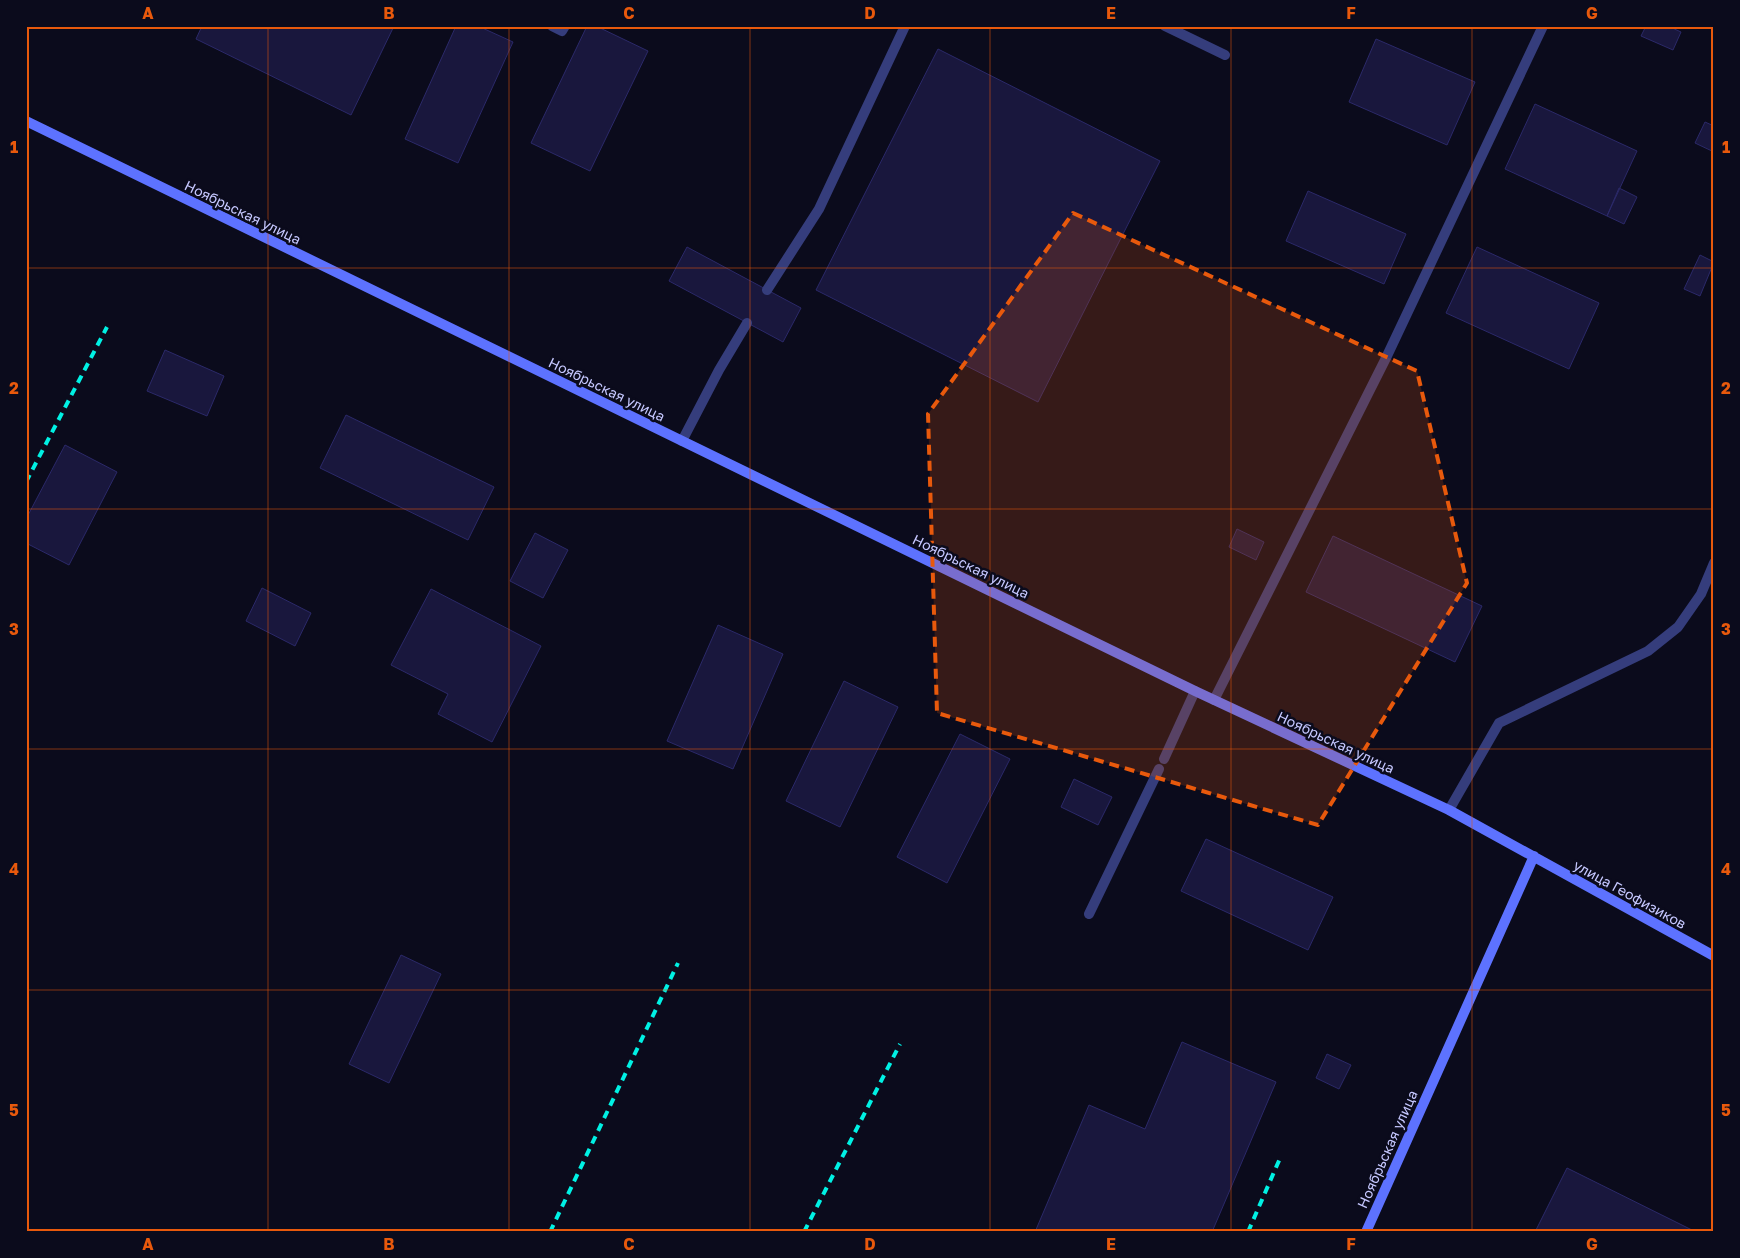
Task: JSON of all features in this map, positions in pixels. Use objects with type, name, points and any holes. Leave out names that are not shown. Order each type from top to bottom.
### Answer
[{"type":"main road","name":"Ноябрьская улица","points":[[26,121],[1214,700],[1449,810],[1534,856],[1366,1232]]},
{"type":"main road","name":"улица Геофизиков","points":[[1534,856],[1714,956]]},
{"type":"lane","points":[[552,26],[562,31],[565,26]]},
{"type":"lane","points":[[767,290],[819,209],[905,26]]},
{"type":"lane","points":[[1165,26],[1225,55]]},
{"type":"lane","points":[[1214,700],[1386,358],[1544,26]]},
{"type":"lane","points":[[682,441],[719,370],[747,323]]},
{"type":"lane","points":[[1449,810],[1499,723],[1648,651],[1678,627],[1701,594],[1714,563]]},
{"type":"lane","points":[[1164,759],[1196,691]]},
{"type":"lane","points":[[1089,914],[1159,769]]},
{"type":"highlighted area","points":[[1073,213],[1417,371],[1467,583],[1318,825],[937,713],[928,414]]},
{"type":"building","points":[[202,26],[394,26],[351,115],[196,39]]},
{"type":"building","points":[[456,26],[478,26],[513,42],[458,163],[405,139]]},
{"type":"building","points":[[587,26],[596,26],[648,51],[590,171],[531,143]]},
{"type":"building","points":[[1646,26],[1668,26],[1681,32],[1673,50],[1641,36]]},
{"type":"building","points":[[1376,39],[1475,82],[1447,145],[1349,102]]},
{"type":"building","points":[[938,49],[1160,161],[1038,402],[816,290]]},
{"type":"building","points":[[1535,104],[1637,151],[1607,216],[1505,169]]},
{"type":"building","points":[[1705,122],[1714,126],[1714,152],[1695,143]]},
{"type":"building","points":[[1619,188],[1637,197],[1624,224],[1607,216]]},
{"type":"building","points":[[1308,191],[1406,234],[1384,284],[1286,241]]},
{"type":"building","points":[[687,247],[801,308],[783,342],[669,281]]},
{"type":"building","points":[[1477,247],[1599,303],[1569,369],[1446,313]]},
{"type":"building","points":[[1700,255],[1714,262],[1700,296],[1684,289]]},
{"type":"building","points":[[165,350],[224,376],[207,416],[147,391]]},
{"type":"building","points":[[346,415],[494,487],[468,540],[320,468]]},
{"type":"building","points":[[65,445],[117,472],[69,565],[26,543],[26,519]]},
{"type":"building","points":[[1237,529],[1264,542],[1256,560],[1229,547]]},
{"type":"building","points":[[535,533],[568,550],[543,598],[510,581]]},
{"type":"building","points":[[1333,536],[1482,606],[1455,662],[1306,592]]},
{"type":"building","points":[[262,588],[311,613],[295,646],[246,621]]},
{"type":"building","points":[[431,589],[541,646],[492,742],[438,714],[448,694],[391,665]]},
{"type":"building","points":[[718,625],[783,654],[733,769],[667,741]]},
{"type":"building","points":[[844,681],[898,707],[840,827],[786,801]]},
{"type":"building","points":[[960,734],[1010,759],[947,883],[897,857]]},
{"type":"building","points":[[1074,779],[1112,797],[1098,825],[1061,807]]},
{"type":"building","points":[[1206,839],[1333,897],[1308,950],[1181,891]]},
{"type":"building","points":[[401,955],[441,974],[389,1083],[349,1064]]},
{"type":"building","points":[[1182,1042],[1276,1082],[1212,1232],[1035,1232],[1089,1105],[1145,1129]]},
{"type":"building","points":[[1327,1054],[1351,1065],[1339,1089],[1316,1078]]},
{"type":"building","points":[[1567,1168],[1696,1232],[1535,1232]]},
{"type":"railway","points":[[26,482],[107,327]]},
{"type":"railway","points":[[550,1232],[678,963]]},
{"type":"railway","points":[[804,1232],[900,1044]]},
{"type":"railway","points":[[1248,1232],[1281,1156]]}]
